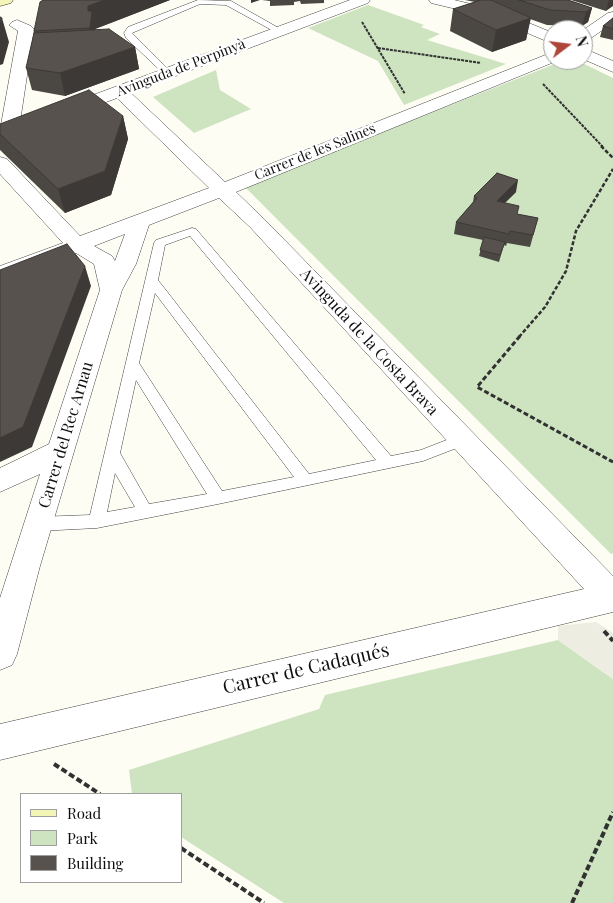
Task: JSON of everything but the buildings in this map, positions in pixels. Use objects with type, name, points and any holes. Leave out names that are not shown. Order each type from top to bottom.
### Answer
[{"type":"main road","points":[[0,2],[6,0]]},
{"type":"street","name":"Avinguda de Perpinyà","points":[[4,134],[363,0]]},
{"type":"street","points":[[436,0],[495,14],[543,34]]},
{"type":"street","points":[[593,29],[613,16]]},
{"type":"street","points":[[0,31],[33,19]]},
{"type":"street","points":[[4,134],[26,29],[17,24]]},
{"type":"street","points":[[593,58],[613,67]]},
{"type":"street","name":"Carrer de les Salines","points":[[0,274],[222,190],[543,61]]},
{"type":"street","name":"Avinguda de la Costa Brava","points":[[119,91],[257,223],[613,597]]},
{"type":"street","points":[[0,163],[76,244],[104,261],[111,290]]},
{"type":"street","name":"Carrer del Rec Arnau","points":[[0,654],[60,451],[111,290],[125,264],[140,220]]},
{"type":"street","points":[[0,481],[60,451]]},
{"type":"street","name":"Carrer de Cadaqués","points":[[0,742],[613,597]]},
{"type":"lane","points":[[167,72],[129,36],[128,34],[131,29],[198,2],[208,2],[228,3],[280,31]]},
{"type":"lane","points":[[97,521],[160,243],[192,231],[388,463]]},
{"type":"lane","points":[[151,280],[306,481]]},
{"type":"lane","points":[[132,363],[218,498]]},
{"type":"lane","points":[[38,524],[97,521],[306,481],[423,455],[462,440]]},
{"type":"lane","points":[[112,453],[145,511]]},
{"type":"path","points":[[347,6],[355,11],[410,102],[423,109]]},
{"type":"path","points":[[613,168],[576,231],[566,271],[545,307],[477,387],[613,462]]},
{"type":"path","points":[[52,729],[53,763],[98,793]]},
{"type":"path","points":[[572,903],[613,812]]},
{"type":"path","points":[[182,849],[264,903]]},
{"type":"green space","points":[[368,5],[424,25],[421,27],[440,34],[427,40],[506,64],[404,105],[378,61],[308,28]]},
{"type":"green space","points":[[593,68],[613,78],[613,553],[611,554],[244,186],[543,69],[593,70]]},
{"type":"green space","points":[[216,70],[220,90],[251,109],[194,133],[153,97]]},
{"type":"green space","points":[[558,640],[613,679],[613,903],[284,903],[182,838],[182,793],[132,793],[129,770],[319,709],[325,695]]},
{"type":"shaded area","points":[[596,622],[613,633],[613,679],[558,640],[558,626]]}]
